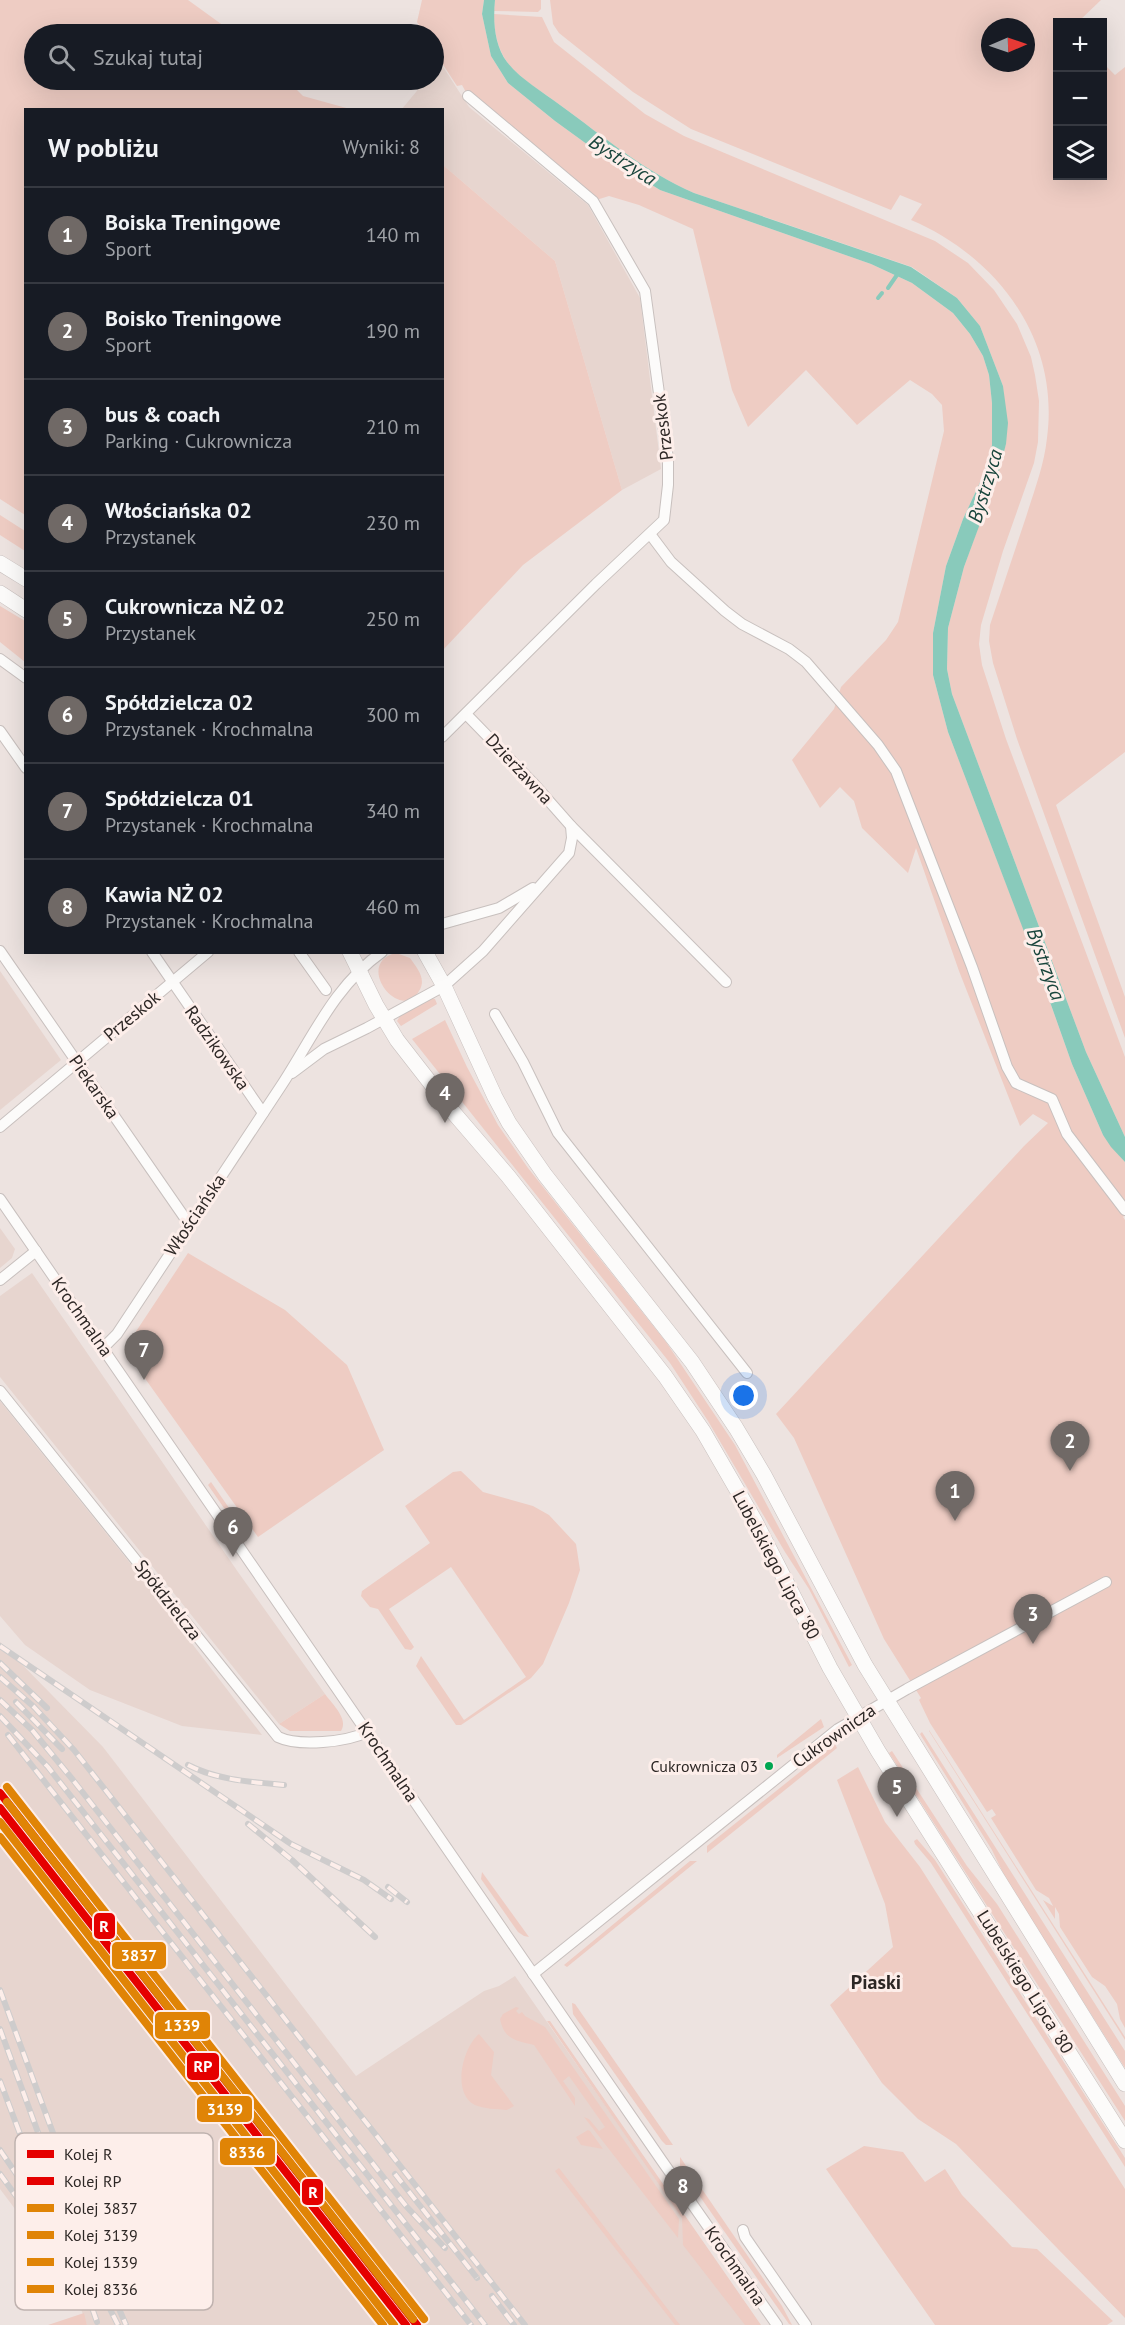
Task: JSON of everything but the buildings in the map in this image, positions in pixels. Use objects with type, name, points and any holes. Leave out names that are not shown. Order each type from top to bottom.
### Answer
[{"type":"main road","points":[[0,563],[24,578]]},
{"type":"main road","points":[[0,593],[24,609]]},
{"type":"main road","points":[[351,954],[359,969]]},
{"type":"main road","name":"Lubelskiego Lipca '80","points":[[426,954],[444,986],[509,1124],[545,1175],[692,1362],[736,1428],[764,1475],[886,1701],[1125,2084]]},
{"type":"main road","name":"Lubelskiego Lipca '80","points":[[359,969],[397,1040],[453,1112],[508,1176],[665,1376],[702,1431],[749,1511],[830,1668],[878,1751],[1125,2141]]},
{"type":"street","name":"Przeskok","points":[[444,735],[664,519],[668,485],[668,459],[645,291],[593,201],[468,96]]},
{"type":"street","points":[[650,534],[671,562],[724,611],[742,624],[789,649],[806,662],[878,745],[896,771],[913,813],[1007,1067],[1016,1083],[1052,1099],[1067,1134],[1125,1210]]},
{"type":"street","points":[[0,659],[24,677]]},
{"type":"street","name":"Dzierżawna","points":[[466,714],[571,826],[726,982]]},
{"type":"street","points":[[0,730],[24,765]]},
{"type":"street","points":[[444,986],[483,951],[568,853],[572,838],[571,826]]},
{"type":"street","points":[[444,923],[500,908],[543,882]]},
{"type":"street","name":"Piekarska","points":[[0,951],[189,1224]]},
{"type":"street","name":"Radzikowska","points":[[153,954],[263,1113]]},
{"type":"street","name":"Przeskok","points":[[0,1126],[206,954]]},
{"type":"street","points":[[300,954],[326,990]]},
{"type":"street","name":"Włościańska","points":[[103,1348],[117,1334],[341,990],[359,969],[379,954]]},
{"type":"street","name":"Włościańska","points":[[285,1079],[297,1067],[324,1049],[444,986]]},
{"type":"street","points":[[495,1014],[523,1062],[558,1133],[747,1373]]},
{"type":"street","name":"Krochmalna","points":[[0,1199],[532,1974],[777,2325]]},
{"type":"street","points":[[0,1280],[36,1251]]},
{"type":"street","name":"Spółdzielcza","points":[[0,1391],[278,1737],[287,1742],[345,1740],[367,1732]]},
{"type":"street","name":"Cukrownicza","points":[[532,1974],[833,1733],[886,1701],[1106,1582]]},
{"type":"street","points":[[743,2230],[745,2237],[806,2325]]},
{"type":"shaded area","points":[[0,0],[188,0],[221,24],[24,24],[24,90],[297,90],[303,96],[346,108],[24,108],[24,514],[0,499]]},
{"type":"shaded area","points":[[422,0],[484,0],[482,14],[491,56],[508,83],[595,150],[660,190],[871,264],[912,283],[953,313],[970,334],[983,356],[989,375],[992,403],[992,445],[984,474],[963,519],[946,566],[933,633],[933,675],[948,732],[1031,949],[1072,1064],[1103,1135],[1125,1162],[1125,1215],[1123,1217],[1125,1220],[1125,2028],[1120,2019],[1117,2004],[1105,1986],[1092,1977],[1060,1927],[1059,1914],[1055,1907],[1055,1919],[1043,1900],[1053,1906],[1049,1898],[1036,1890],[991,1818],[996,1815],[992,1809],[987,1812],[930,1723],[919,1700],[921,1698],[884,1639],[794,1438],[776,1414],[1024,1146],[1048,1123],[1033,1114],[1020,1126],[959,971],[916,848],[908,873],[862,828],[854,801],[840,787],[820,808],[792,760],[834,709],[841,687],[886,640],[898,622],[944,431],[942,405],[932,394],[910,380],[857,425],[806,370],[748,427],[732,390],[693,229],[639,205],[609,196],[593,201],[468,96],[462,85],[457,86],[444,66],[444,24],[418,24]]},
{"type":"shaded area","points":[[495,0],[541,0],[541,9],[538,12],[494,11]]},
{"type":"shaded area","points":[[550,0],[1101,0],[1082,18],[1053,18],[1053,180],[1107,180],[1107,67],[1115,75],[1125,67],[1125,752],[1056,805],[1125,997],[1125,1038],[1017,739],[993,663],[989,641],[990,625],[1038,478],[1047,438],[1048,402],[1043,368],[1033,336],[1016,306],[996,279],[971,256],[942,236],[911,220],[922,204],[900,195],[891,210],[691,129],[633,92],[559,33],[553,24]]},
{"type":"shaded area","points":[[494,14],[542,17],[554,42],[645,114],[684,136],[935,241],[968,263],[994,290],[1017,324],[1031,357],[1035,375],[1039,401],[1038,442],[1034,463],[1003,551],[981,625],[979,644],[982,665],[1006,739],[1125,1057],[1125,1137],[1086,1052],[952,694],[947,669],[948,628],[964,567],[1006,444],[1003,386],[980,326],[957,298],[912,267],[694,193],[641,164],[512,68],[498,45]]},
{"type":"shaded area","points":[[444,68],[469,107],[588,205],[640,298],[661,469],[622,490],[555,261],[444,166],[444,108],[403,108],[418,90],[444,90]]},
{"type":"shaded area","points":[[444,166],[555,261],[622,490],[523,565],[444,649]]},
{"type":"shaded area","points":[[0,515],[24,530],[24,550],[0,535]]},
{"type":"shaded area","points":[[0,606],[24,620],[24,661],[0,642]]},
{"type":"shaded area","points":[[394,954],[410,958],[422,978],[419,991],[411,999],[401,1000],[392,996],[384,988],[379,978],[379,968],[384,959]]},
{"type":"shaded area","points":[[0,971],[61,1060],[0,1110]]},
{"type":"shaded area","points":[[431,998],[435,999],[437,1004],[401,1026],[397,1021],[400,1016]]},
{"type":"shaded area","points":[[445,1020],[498,1125],[528,1168],[666,1342],[735,1445],[852,1665],[849,1667],[809,1589],[708,1421],[670,1363],[412,1039]]},
{"type":"shaded area","points":[[0,1228],[15,1249],[12,1258],[0,1268]]},
{"type":"shaded area","points":[[188,1253],[285,1310],[347,1365],[384,1450],[258,1537],[129,1356],[139,1349],[131,1339]]},
{"type":"shaded area","points":[[32,1273],[325,1694],[279,1724],[0,1377],[0,1296]]},
{"type":"shaded area","points":[[0,1401],[138,1573],[262,1735],[182,1726],[90,1690],[25,1645],[0,1616]]},
{"type":"shaded area","points":[[461,1471],[483,1492],[533,1506],[549,1515],[576,1544],[580,1570],[569,1603],[543,1664],[531,1678],[461,1725],[456,1725],[416,1666],[421,1656],[464,1720],[526,1677],[451,1567],[389,1609],[414,1647],[411,1650],[405,1649],[378,1609],[370,1607],[361,1596],[362,1591],[430,1543],[405,1506],[453,1472]]},
{"type":"shaded area","points":[[211,1482],[245,1531],[242,1534],[208,1485]]},
{"type":"shaded area","points":[[0,1642],[103,1747],[356,2076],[484,1991],[499,1986],[515,1976],[758,2325],[87,2325],[81,2310],[213,2310],[213,2133],[15,2133],[15,2209],[0,2189]]},
{"type":"shaded area","points":[[325,1694],[341,1717],[343,1726],[341,1731],[290,1731],[279,1724]]},
{"type":"shaded area","points":[[821,1719],[824,1727],[777,1758],[777,1755]]},
{"type":"shaded area","points":[[929,1731],[1125,2037],[1125,2040]]},
{"type":"shaded area","points":[[922,1732],[1125,2051],[1125,2068],[1006,1879],[992,1850],[920,1734]]},
{"type":"shaded area","points":[[835,1744],[837,1748],[707,1853],[707,1846]]},
{"type":"shaded area","points":[[892,1751],[967,1866],[997,1904],[1125,2106],[1125,2121],[889,1753]]},
{"type":"shaded area","points":[[858,1767],[885,1822],[920,1867],[1125,2189],[1125,2318],[956,2144],[918,2119],[882,2083],[830,2005],[893,1947],[885,1904],[837,1780]]},
{"type":"shaded area","points":[[917,1839],[935,1860],[1125,2158],[1125,2167],[931,1863],[915,1844],[914,1841]]},
{"type":"shaded area","points":[[690,1861],[697,1861],[567,1967],[564,1965]]},
{"type":"shaded area","points":[[482,1872],[529,1937],[518,1932],[481,1879]]},
{"type":"shaded area","points":[[572,2003],[575,2004],[673,2145],[666,2145],[662,2141],[573,2014]]},
{"type":"shaded area","points":[[516,2007],[519,2008],[516,2011],[519,2014],[522,2012],[545,2027],[679,2219],[678,2238],[584,2117],[589,2119],[599,2131],[605,2127],[569,2076],[563,2081],[575,2098],[575,2106],[534,2045],[512,2038],[505,2031],[500,2019],[503,2014]]},
{"type":"shaded area","points":[[547,2021],[550,2021],[761,2325],[745,2325],[683,2245],[682,2218]]},
{"type":"shaded area","points":[[479,2034],[494,2052],[491,2075],[514,2106],[507,2110],[475,2105],[463,2091],[464,2059],[473,2040]]},
{"type":"shaded area","points":[[588,2130],[603,2149],[581,2145],[576,2137]]},
{"type":"shaded area","points":[[864,2146],[903,2152],[925,2182],[945,2169],[962,2195],[1012,2247],[1037,2249],[1113,2321],[1107,2325],[935,2325],[826,2169]]},
{"type":"shaded area","points":[[680,2157],[782,2306],[792,2325],[789,2324],[680,2168]]},
{"type":"shaded area","points":[[559,2168],[680,2325],[675,2325],[555,2171]]},
{"type":"shaded area","points":[[84,2313],[87,2325],[48,2325]]},
{"type":"water","name":"Bystrzyca","points":[[484,0],[495,0],[494,24],[499,48],[512,68],[641,164],[694,193],[911,267],[957,298],[980,326],[1003,386],[1008,423],[1006,444],[998,475],[964,567],[948,628],[947,669],[952,694],[1086,1052],[1125,1137],[1125,1162],[1103,1135],[1072,1064],[948,732],[933,675],[933,633],[946,566],[963,519],[984,474],[992,445],[992,403],[989,375],[983,356],[970,334],[953,313],[912,283],[871,264],[660,190],[595,150],[508,83],[491,56],[482,14]]},
{"type":"waterway","points":[[888,288],[899,272]]},
{"type":"waterway","points":[[878,298],[882,293]]},
{"type":"railway","points":[[0,1646],[291,1844],[364,1880],[391,1899]]},
{"type":"railway","points":[[0,1663],[47,1708]]},
{"type":"railway","points":[[0,1677],[34,1707],[74,1750],[525,2325]]},
{"type":"railway","points":[[0,1700],[32,1730],[73,1780],[406,2206],[445,2248]]},
{"type":"railway","points":[[16,1702],[62,1749]]},
{"type":"railway","points":[[0,1716],[48,1767],[485,2325]]},
{"type":"railway","points":[[8,1735],[471,2325]]},
{"type":"railway","points":[[188,1765],[222,1777],[284,1785]]},
{"type":"railway","points":[[248,1824],[292,1860],[375,1937]]},
{"type":"railway","points":[[388,1887],[407,1902]]},
{"type":"railway","points":[[0,1990],[53,2133]]},
{"type":"railway","points":[[0,2029],[38,2133]]},
{"type":"railway","points":[[0,2081],[20,2133]]},
{"type":"railway","points":[[0,2150],[15,2172]]},
{"type":"railway","points":[[0,2174],[15,2195]]},
{"type":"railway","points":[[395,2174],[477,2278]]},
{"type":"railway","points":[[492,2296],[514,2325]]},
{"type":"railway","points":[[93,2310],[97,2322]]},
{"type":"railway","points":[[110,2310],[118,2325]]},
{"type":"railway","points":[[120,2310],[126,2325]]},
{"type":"rail line","name":"3837","points":[[7,1787],[424,2319]]},
{"type":"rail line","name":"R","points":[[0,1793],[417,2325]]},
{"type":"rail line","name":"1339","points":[[7,1802],[413,2319]]},
{"type":"rail line","name":"RP","points":[[0,1808],[406,2325]]},
{"type":"rail line","name":"3139","points":[[0,1822],[394,2325]]},
{"type":"rail line","name":"8336","points":[[0,1837],[383,2325]]},
{"type":"place","name":"Włościańska 02","points":[[445,1123]]},
{"type":"place","name":"Spółdzielcza 01","points":[[144,1380]]},
{"type":"place","name":"Boisko Treningowe","points":[[1070,1471]]},
{"type":"place","name":"Boiska Treningowe","points":[[955,1521]]},
{"type":"place","name":"Spółdzielcza 02","points":[[233,1557]]},
{"type":"place","name":"bus & coach","points":[[1033,1644]]},
{"type":"place","name":"Cukrownicza 03","points":[[769,1766]]},
{"type":"place","name":"Cukrownicza NŻ 02","points":[[897,1817]]},
{"type":"place","name":"Kawia NŻ 02","points":[[683,2216]]},
{"type":"district","name":"Piaski","points":[[876,1982]]}]
